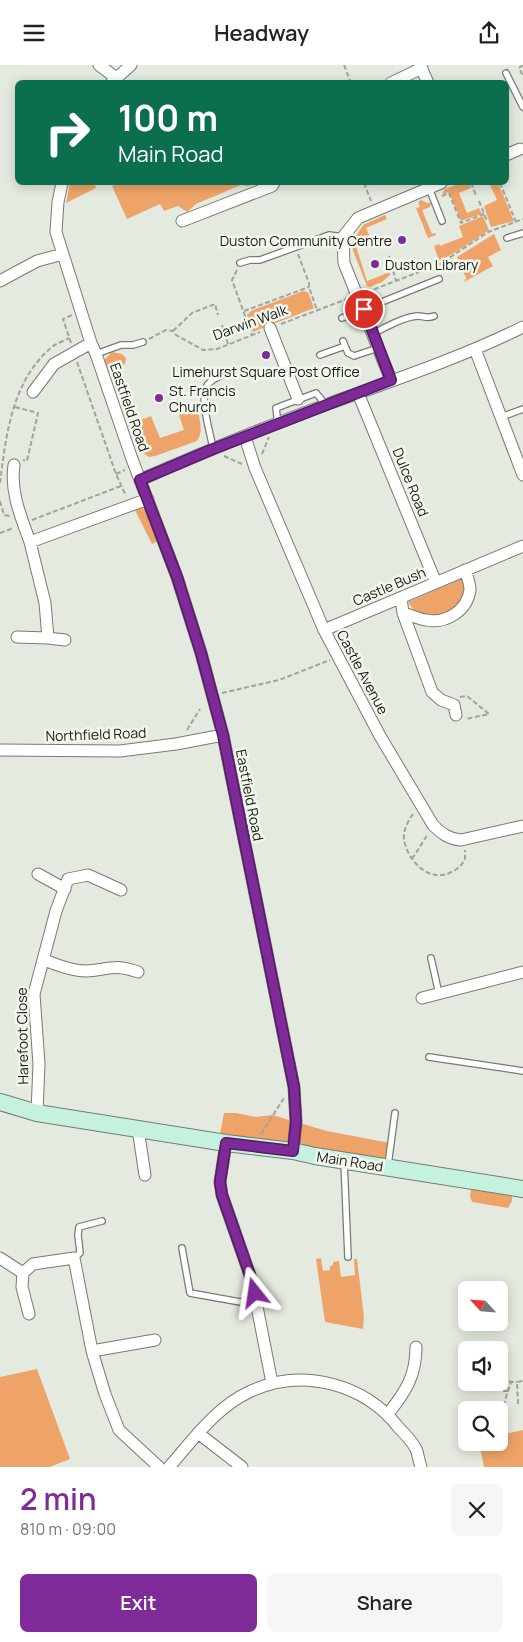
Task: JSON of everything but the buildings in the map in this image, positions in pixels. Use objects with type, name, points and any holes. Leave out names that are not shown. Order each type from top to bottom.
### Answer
[{"type":"street","points":[[99,65],[113,80],[131,65]]},
{"type":"street","points":[[396,80],[421,67],[427,80]]},
{"type":"street","points":[[509,154],[522,149]]},
{"type":"street","name":"Eastfield Road","points":[[62,185],[56,232],[91,343],[177,577],[201,653],[223,735],[294,1087],[296,1122],[293,1151]]},
{"type":"street","points":[[182,221],[273,185]]},
{"type":"street","points":[[391,380],[364,309],[362,294],[344,263],[343,237],[358,218],[436,185]]},
{"type":"street","points":[[0,281],[36,261],[63,254]]},
{"type":"street","points":[[140,480],[213,449],[475,349],[523,327]]},
{"type":"street","points":[[270,328],[298,399]]},
{"type":"street","points":[[33,392],[54,364],[91,343]]},
{"type":"street","points":[[475,349],[501,417],[519,451],[523,475]]},
{"type":"street","name":"Dulce Road","points":[[358,393],[436,583]]},
{"type":"street","name":"Castle Avenue","points":[[245,437],[255,468],[324,630],[380,736],[433,825],[442,834],[452,839],[464,840]]},
{"type":"street","points":[[15,460],[14,491],[30,542],[45,603],[48,638]]},
{"type":"street","points":[[30,542],[148,499]]},
{"type":"street","name":"Castle Bush","points":[[324,630],[523,546]]},
{"type":"street","points":[[403,613],[427,620],[439,620],[453,616],[462,608],[468,598],[470,588],[466,570]]},
{"type":"street","points":[[401,598],[403,613],[432,691],[441,700],[457,706]]},
{"type":"street","points":[[17,637],[66,640]]},
{"type":"street","name":"Northfield Road","points":[[0,751],[120,751],[190,742],[223,735]]},
{"type":"street","points":[[464,840],[523,826]]},
{"type":"street","points":[[38,874],[65,889],[68,879],[88,875],[121,890]]},
{"type":"street","name":"Harefoot Close","points":[[37,1113],[39,1064],[34,993],[56,911],[65,889]]},
{"type":"street","points":[[44,960],[72,969],[87,971],[116,967],[138,972]]},
{"type":"street","points":[[422,998],[523,972]]},
{"type":"street","name":"Main Road","points":[[0,1102],[37,1113],[226,1143],[293,1151],[523,1189]]},
{"type":"street","points":[[138,1129],[145,1175]]},
{"type":"street","points":[[226,1143],[220,1182],[222,1195],[252,1281],[272,1383]]},
{"type":"street","points":[[0,1258],[24,1273]]},
{"type":"street","points":[[29,1314],[22,1287],[24,1273],[33,1264],[74,1258],[92,1351],[105,1394],[119,1430],[159,1467]]},
{"type":"street","points":[[92,1351],[155,1340]]},
{"type":"street","points":[[388,1413],[410,1380],[415,1368],[416,1347]]},
{"type":"street","points":[[169,1467],[198,1433],[228,1404],[248,1392],[272,1383],[313,1380],[331,1383],[350,1390],[388,1413],[415,1447],[421,1467]]},
{"type":"street","points":[[198,1433],[242,1467]]},
{"type":"lane","points":[[506,73],[523,107]]},
{"type":"lane","points":[[429,188],[442,221]]},
{"type":"lane","points":[[507,239],[523,233]]},
{"type":"lane","points":[[240,263],[250,259],[260,261],[329,235],[343,237]]},
{"type":"lane","points":[[342,318],[440,279]]},
{"type":"lane","points":[[373,334],[410,317],[429,318],[434,316]]},
{"type":"lane","points":[[96,354],[121,345],[133,345],[143,342]]},
{"type":"lane","points":[[320,355],[344,343],[348,353],[354,355],[378,348]]},
{"type":"lane","points":[[213,449],[204,394],[207,384],[234,371]]},
{"type":"lane","points":[[278,424],[276,408],[298,399],[316,393],[326,405]]},
{"type":"lane","points":[[501,417],[523,409]]},
{"type":"lane","points":[[431,958],[439,994]]},
{"type":"lane","points":[[429,1057],[523,1071]]},
{"type":"lane","points":[[387,1167],[395,1113]]},
{"type":"lane","points":[[344,1160],[348,1257]]},
{"type":"lane","points":[[74,1258],[80,1253],[79,1227],[102,1221]]},
{"type":"lane","points":[[182,1248],[190,1293],[257,1305]]},
{"type":"path","points":[[344,65],[350,80]]},
{"type":"path","points":[[523,65],[519,68],[523,76]]},
{"type":"path","points":[[364,185],[373,206]]},
{"type":"path","points":[[473,185],[476,195]]},
{"type":"path","points":[[501,185],[516,222]]},
{"type":"path","points":[[440,197],[449,193],[461,223],[484,214]]},
{"type":"path","points":[[479,201],[487,221]]},
{"type":"path","name":"Darwin Walk","points":[[173,331],[176,335],[203,350],[217,349],[440,263],[488,233],[523,219]]},
{"type":"path","points":[[295,248],[317,310]]},
{"type":"path","points":[[389,256],[396,281]]},
{"type":"path","points":[[240,263],[232,280],[252,335]]},
{"type":"path","name":"Darwin Walk","points":[[244,311],[308,287]]},
{"type":"path","points":[[143,342],[166,330],[173,331],[192,313],[215,304],[218,315]]},
{"type":"path","points":[[76,313],[63,319],[116,474],[130,505]]},
{"type":"path","points":[[222,325],[229,344]]},
{"type":"path","points":[[0,483],[3,455],[18,392],[26,377],[54,346],[70,338]]},
{"type":"path","points":[[3,455],[15,460],[27,461],[38,413],[15,407]]},
{"type":"path","points":[[0,533],[122,486]]},
{"type":"path","points":[[212,696],[279,680],[338,657]]},
{"type":"path","points":[[466,696],[489,714],[461,720],[457,706],[466,696]]},
{"type":"path","points":[[190,742],[187,730],[200,709]]},
{"type":"path","points":[[421,805],[414,811],[405,829],[404,839],[412,859],[428,873],[442,875],[455,870],[463,863],[465,858],[464,840]]},
{"type":"path","points":[[412,859],[433,825]]},
{"type":"path","points":[[257,1146],[261,1134],[283,1099],[294,1087]]},
{"type":"path","points":[[508,1381],[523,1381]]},
{"type":"path","points":[[506,1401],[511,1382]]},
{"type":"path","points":[[517,1382],[518,1404]]},
{"type":"shaded area","points":[[70,185],[95,185],[96,188],[66,203]]},
{"type":"shaded area","points":[[241,185],[196,204],[187,212],[178,206],[164,211],[160,204],[127,219],[112,186]]},
{"type":"shaded area","points":[[456,185],[470,185],[471,188],[459,193],[467,213],[479,208],[482,214],[461,221],[449,192],[442,194],[445,189]]},
{"type":"shaded area","points":[[490,185],[499,185],[514,221],[491,227],[484,206],[497,200]]},
{"type":"shaded area","points":[[421,200],[431,203],[430,207],[422,210],[432,234],[435,233],[436,235],[428,238],[416,208],[420,207],[418,202]]},
{"type":"shaded area","points":[[385,215],[387,219],[366,228],[370,237],[355,243],[367,281],[390,272],[390,275],[382,282],[370,287],[367,286],[352,248],[353,241],[363,225]]},
{"type":"shaded area","points":[[483,216],[489,230],[439,261],[434,246],[439,244],[440,246],[463,237],[459,226]]},
{"type":"shaded area","points":[[494,234],[501,250],[488,257],[493,266],[464,282],[466,278],[457,257]]},
{"type":"shaded area","points":[[303,291],[308,292],[314,308],[253,332],[247,315],[251,311]]},
{"type":"shaded area","points":[[112,352],[122,354],[126,358],[125,364],[109,372],[104,360]]},
{"type":"shaded area","points":[[195,402],[201,427],[197,441],[149,457],[139,450],[128,425],[151,416],[160,438],[184,430],[177,409]]},
{"type":"shaded area","points":[[139,506],[149,516],[153,526],[158,541],[152,544],[134,508]]},
{"type":"shaded area","points":[[463,578],[465,595],[455,609],[437,617],[415,612],[408,602]]},
{"type":"shaded area","points":[[224,1113],[256,1117],[272,1115],[327,1131],[390,1143],[388,1161],[220,1134]]},
{"type":"shaded area","points":[[471,1189],[512,1196],[512,1201],[508,1208],[472,1202],[470,1196]]},
{"type":"shaded area","points":[[321,1258],[323,1271],[330,1270],[333,1262],[339,1261],[341,1277],[355,1275],[354,1259],[357,1259],[364,1317],[363,1329],[325,1322],[316,1259]]},
{"type":"shaded area","points":[[37,1369],[70,1459],[50,1467],[0,1467],[0,1377]]},
{"type":"shaded area","points":[[523,1430],[523,1467],[484,1467],[481,1451],[508,1451],[508,1433]]},
{"type":"place","name":"Duston Community Centre","points":[[402,240]]},
{"type":"place","name":"Duston Library","points":[[375,264]]},
{"type":"place","name":"Limehurst Square Post Office","points":[[266,355]]},
{"type":"place","name":"St. Francis Church","points":[[159,398]]},
{"type":"route","points":[[255,1293],[222,1195],[220,1182],[226,1143],[293,1151],[296,1122],[294,1087],[223,735],[201,653],[177,577],[140,480],[213,449],[391,380],[364,309]]}]
